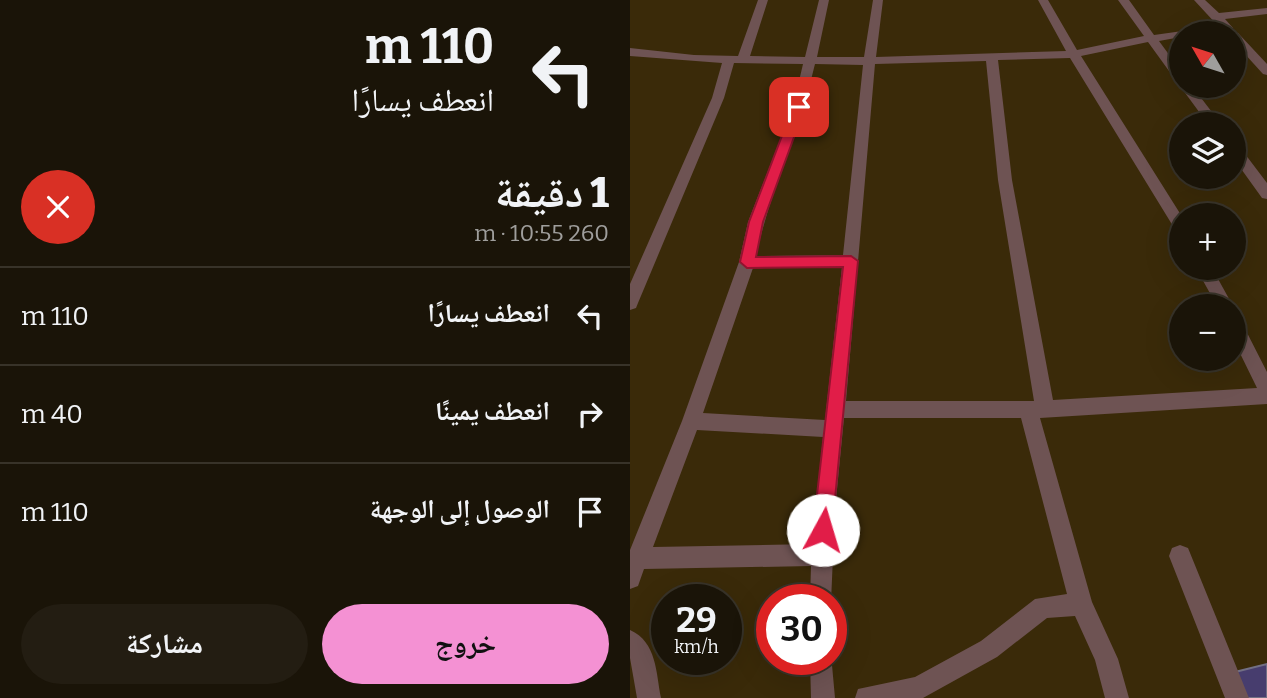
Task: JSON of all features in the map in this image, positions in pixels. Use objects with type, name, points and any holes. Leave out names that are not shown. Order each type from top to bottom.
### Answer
[{"type":"street","points":[[630,303],[763,0]]},
{"type":"street","points":[[820,555],[634,568],[691,421],[747,262],[756,222],[799,107],[824,0]]},
{"type":"street","points":[[821,584],[820,555],[837,410],[869,61],[878,0]]},
{"type":"street","points":[[1043,0],[1169,207]]},
{"type":"street","points":[[1123,0],[1169,63]]},
{"type":"street","points":[[1199,0],[1220,21]]},
{"type":"street","points":[[1216,17],[1267,11]]},
{"type":"street","points":[[630,52],[694,60],[869,61],[1075,54],[1169,36]]},
{"type":"street","points":[[1246,48],[1267,71]]},
{"type":"street","points":[[992,57],[1005,180],[1037,409],[1080,604],[1105,659],[1116,698]]},
{"type":"street","points":[[1195,98],[1206,112]]},
{"type":"street","points":[[1246,162],[1262,180],[1267,194]]},
{"type":"street","points":[[747,262],[851,261]]},
{"type":"street","points":[[1246,348],[1267,390]]},
{"type":"street","points":[[837,410],[1037,409],[1267,396]]},
{"type":"street","points":[[691,421],[833,429]]},
{"type":"street","points":[[1180,556],[1237,698]]},
{"type":"street","points":[[867,698],[918,688],[989,649],[1043,607],[1080,604]]},
{"type":"street","points":[[630,642],[641,653],[649,698]]},
{"type":"street","points":[[822,675],[823,698]]},
{"type":"shaded area","points":[[630,0],[1267,0],[1267,698],[630,698]]},
{"type":"building","points":[[1267,664],[1267,698],[1246,698],[1235,672]]},
{"type":"route","points":[[799,107],[756,222],[747,262],[851,261],[823,530]]}]
